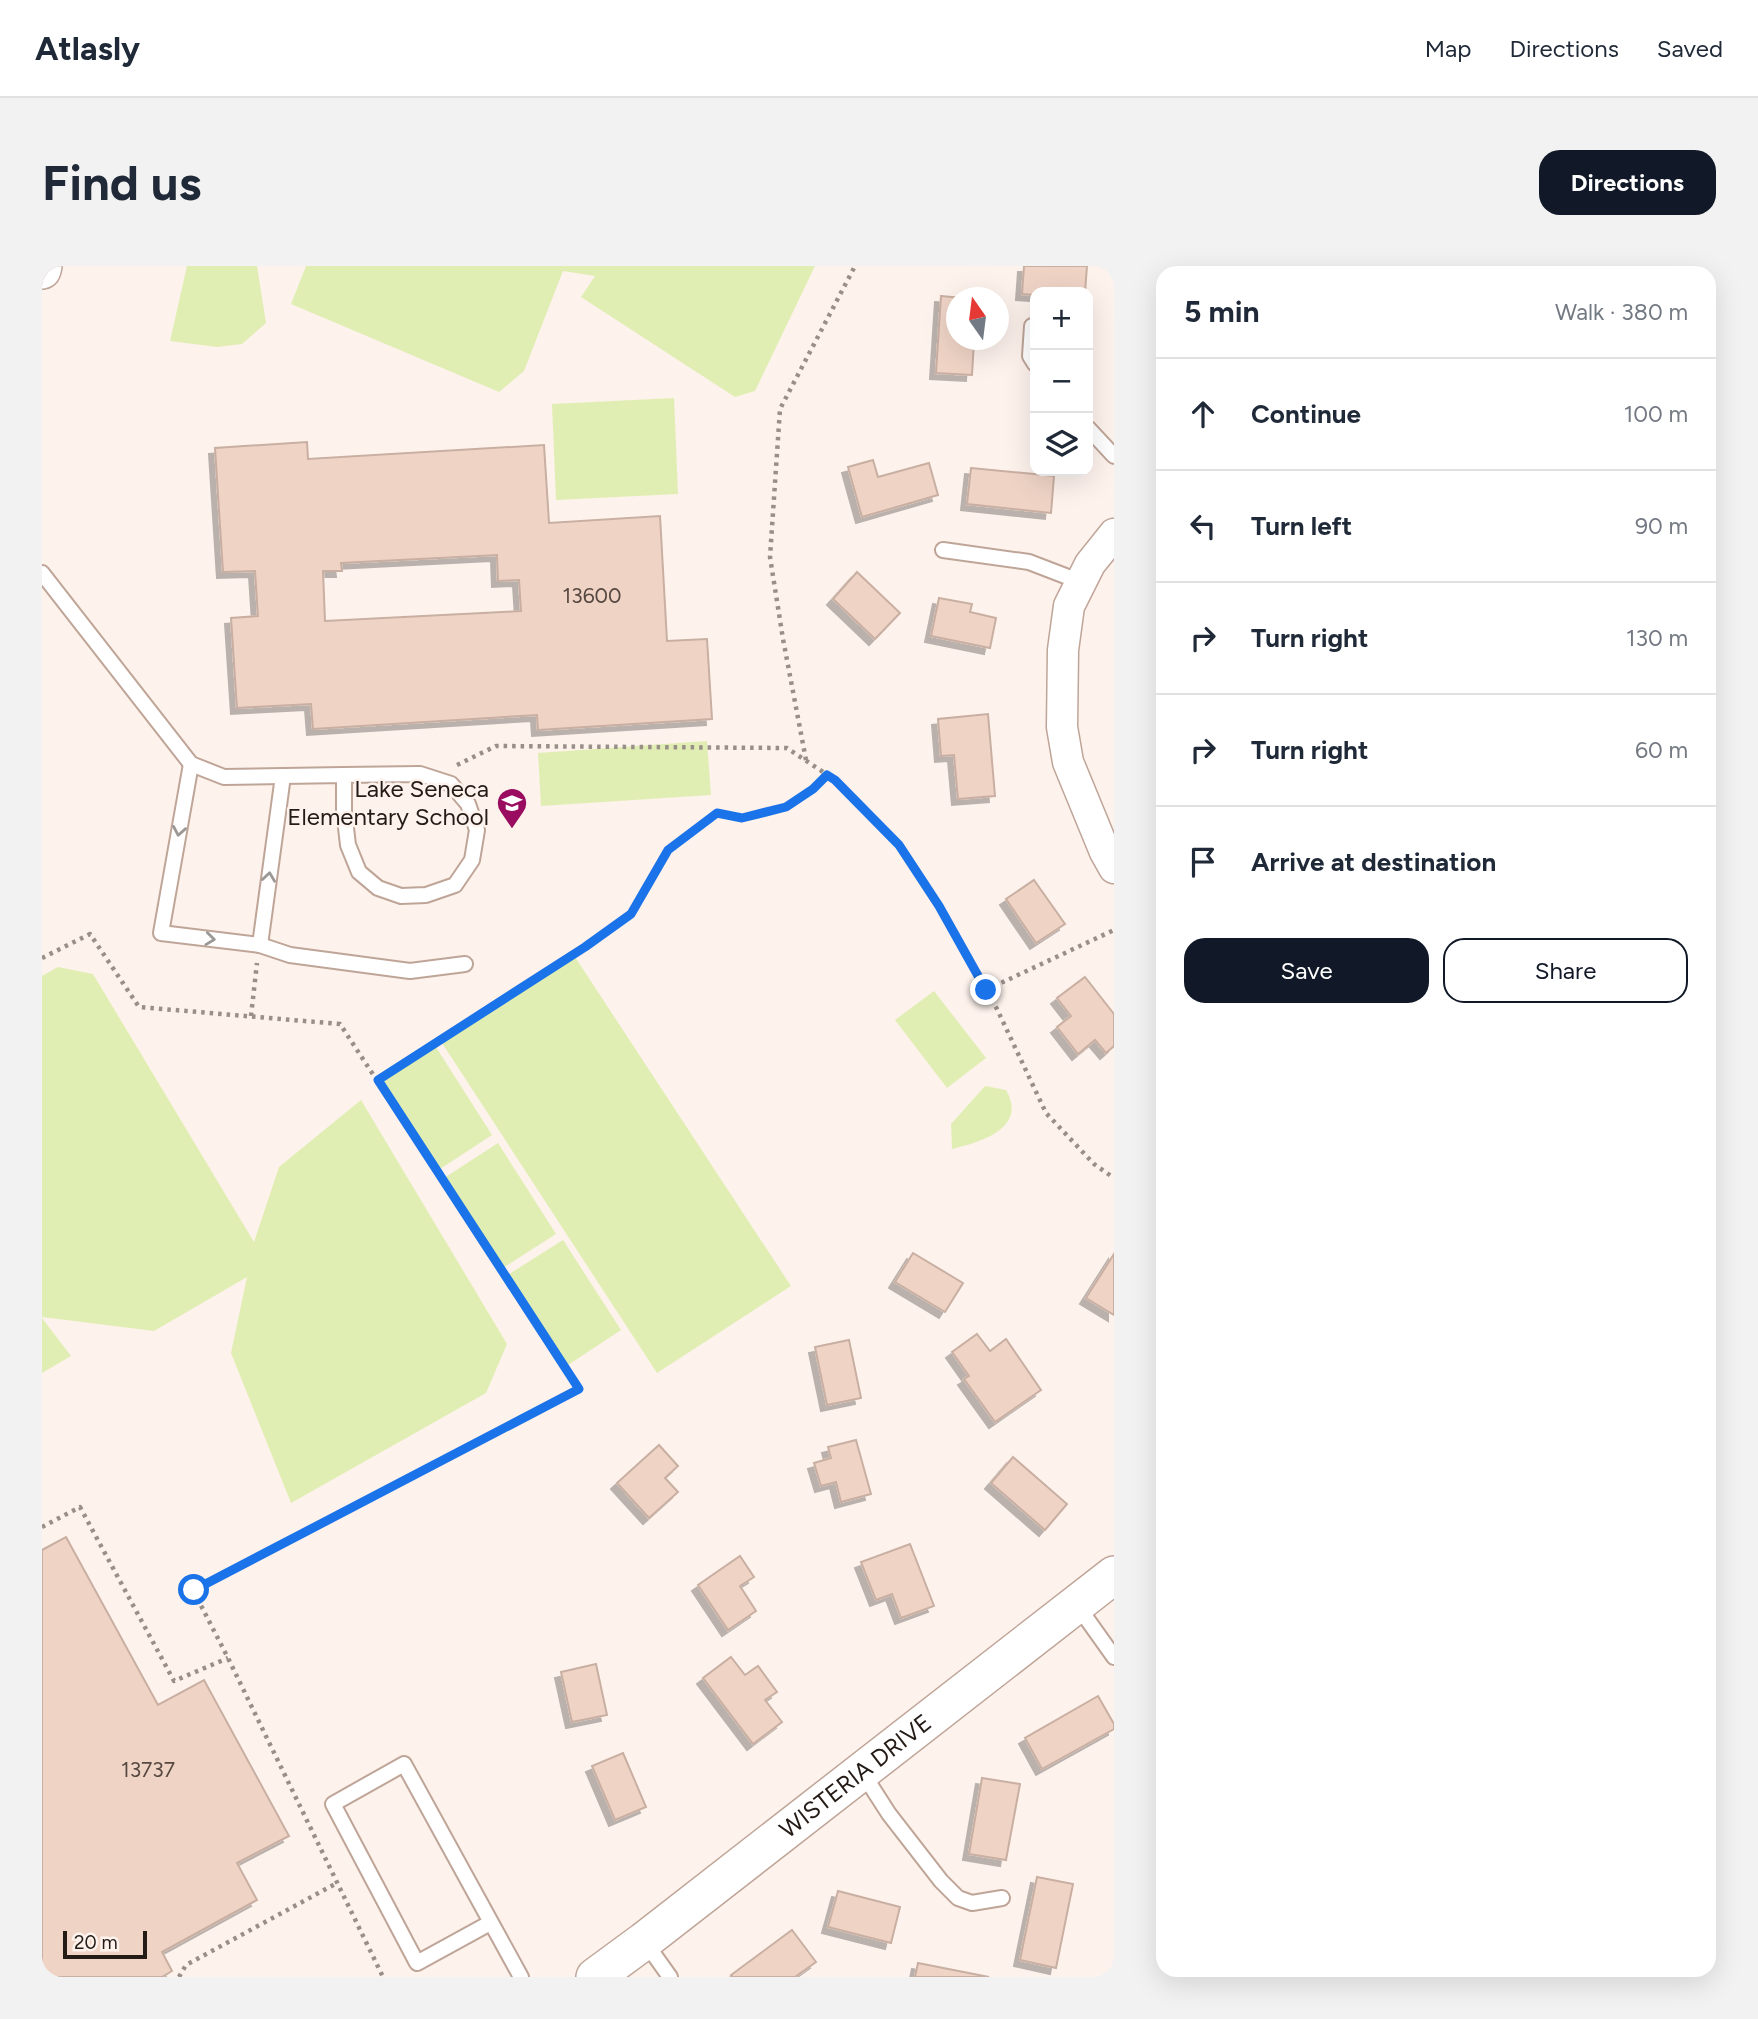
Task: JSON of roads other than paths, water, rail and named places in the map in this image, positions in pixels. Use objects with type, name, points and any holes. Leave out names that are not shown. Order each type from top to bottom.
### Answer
[{"type":"street","points":[[1114,534],[1090,564],[1069,606],[1063,650],[1062,727],[1068,762],[1114,868]]},
{"type":"street","name":"WISTERIA DRIVE","points":[[595,1977],[1114,1575]]},
{"type":"lane","points":[[1093,433],[1114,456]]},
{"type":"lane","points":[[943,550],[1029,562],[1081,582]]},
{"type":"lane","points":[[42,573],[191,764],[224,777],[344,775],[420,774],[451,784],[468,804],[477,830],[472,860],[455,885],[426,895],[401,896],[378,888],[359,872],[348,845],[344,775]]},
{"type":"lane","points":[[191,764],[161,933],[260,945],[290,955],[410,971],[465,964]]},
{"type":"lane","points":[[260,945],[283,776]]},
{"type":"lane","points":[[1076,1604],[1114,1657]]},
{"type":"lane","points":[[490,1923],[417,1963],[333,1804],[404,1764],[521,1977]]},
{"type":"lane","points":[[862,1771],[889,1814],[958,1898],[972,1903],[1002,1898]]},
{"type":"lane","points":[[644,1941],[670,1977]]},
{"type":"place","name":"Lake Seneca Elementary School","points":[[512,830]]}]
